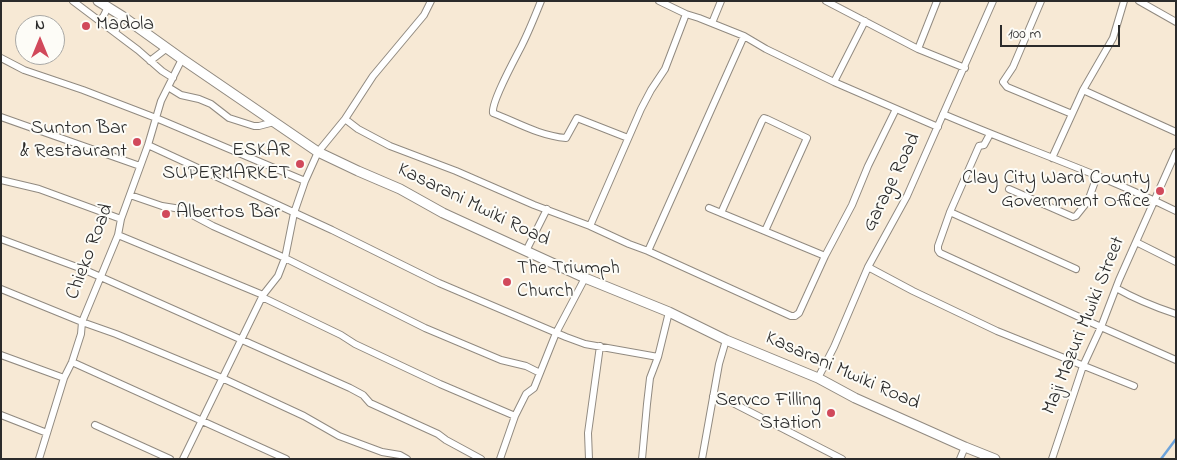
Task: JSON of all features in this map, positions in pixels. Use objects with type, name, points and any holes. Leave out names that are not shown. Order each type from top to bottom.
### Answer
[{"type":"main road","name":"Kasarani Mwiki Road","points":[[98,1],[318,152],[526,251],[669,312],[726,340],[818,378],[856,398],[995,459]]},
{"type":"street","points":[[73,1],[173,78]]},
{"type":"street","points":[[183,459],[241,338],[263,296],[278,276],[285,258],[294,213],[318,152],[345,119],[373,76],[424,15],[431,1]]},
{"type":"street","points":[[541,1],[492,107],[492,113],[557,137],[566,138],[577,118],[628,138]]},
{"type":"street","points":[[659,1],[686,14],[744,36],[766,49],[834,82],[938,127]]},
{"type":"street","points":[[712,23],[721,1]]},
{"type":"street","points":[[826,1],[918,49],[965,68]]},
{"type":"street","points":[[918,49],[936,1]]},
{"type":"street","name":"Garage Road","points":[[818,378],[834,347],[868,267],[907,196],[993,1]]},
{"type":"street","points":[[1041,1],[1013,67],[1003,82],[1007,87],[1072,114]]},
{"type":"street","points":[[1052,158],[1083,90],[1113,38],[1124,1]]},
{"type":"street","points":[[1139,1],[1176,22]]},
{"type":"street","points":[[99,20],[103,17],[108,7]]},
{"type":"street","points":[[590,226],[640,110],[665,69],[686,14]]},
{"type":"street","points":[[115,32],[122,16]]},
{"type":"street","points":[[834,82],[865,22]]},
{"type":"street","points":[[648,252],[744,36]]},
{"type":"street","points":[[150,61],[167,48]]},
{"type":"street","points":[[1,58],[24,70],[156,118],[305,181]]},
{"type":"street","name":"Chieko Road","points":[[39,459],[64,378],[72,362],[81,334],[82,322],[118,235],[121,219],[148,146],[161,101],[182,59]]},
{"type":"street","points":[[168,87],[181,95],[211,104],[229,118],[259,126],[274,122]]},
{"type":"street","points":[[1083,90],[1176,132]]},
{"type":"street","points":[[345,119],[358,129],[390,146],[590,226],[791,316],[795,316],[799,314],[896,109]]},
{"type":"street","points":[[943,114],[1097,176],[1176,211]]},
{"type":"street","points":[[1,117],[140,166]]},
{"type":"street","points":[[721,213],[764,118],[807,138],[765,231]]},
{"type":"street","points":[[990,134],[984,145],[979,146],[950,212],[938,246],[940,253],[1176,360]]},
{"type":"street","points":[[148,146],[332,230],[439,283],[556,333],[585,344],[658,357]]},
{"type":"street","name":"Maji Mazuri Mwiki Street","points":[[1052,459],[1083,366],[1154,200],[1173,163],[1176,152]]},
{"type":"street","points":[[1009,189],[1073,217],[1076,216],[1088,201],[1097,176]]},
{"type":"street","points":[[1,180],[39,190],[121,219]]},
{"type":"street","points":[[130,196],[162,206],[181,209],[213,226],[285,258],[425,328],[502,360],[526,366],[540,373]]},
{"type":"street","points":[[709,208],[825,256]]},
{"type":"street","points":[[526,251],[546,209]]},
{"type":"street","points":[[950,212],[1076,269]]},
{"type":"street","points":[[118,235],[263,296],[341,335],[355,344],[514,416]]},
{"type":"street","points":[[1,239],[85,270],[241,338],[350,388],[363,395],[370,403],[438,434],[481,459]]},
{"type":"street","points":[[1136,242],[1176,262]]},
{"type":"street","points":[[868,267],[997,331],[1134,386]]},
{"type":"street","points":[[500,459],[514,416],[526,394],[534,388],[556,333],[586,278]]},
{"type":"street","points":[[1116,288],[1150,305],[1176,314]]},
{"type":"street","points":[[1,289],[222,378],[304,416],[339,436],[382,452],[400,455],[407,459]]},
{"type":"street","points":[[642,459],[650,378],[658,357],[669,312]]},
{"type":"street","points":[[702,459],[719,364],[726,340]]},
{"type":"street","points":[[590,459],[588,433],[600,346]]},
{"type":"street","points":[[1,355],[64,378]]},
{"type":"street","points":[[72,362],[286,459]]},
{"type":"street","points":[[714,396],[729,401],[842,459]]},
{"type":"street","points":[[1,415],[47,433]]},
{"type":"street","points":[[95,425],[170,459]]},
{"type":"street","points":[[960,459],[965,447]]},
{"type":"waterway","points":[[1161,459],[1176,439]]},
{"type":"place","name":"Madola","points":[[86,26]]},
{"type":"place","name":"Sunton Bar & Restaurant","points":[[137,142]]},
{"type":"place","name":"ESKAR SUPERMARKET","points":[[300,164]]},
{"type":"place","name":"Clay City Ward County Government Office","points":[[1160,191]]},
{"type":"place","name":"Albertos Bar","points":[[166,214]]},
{"type":"place","name":"The Triumph Church","points":[[507,282]]},
{"type":"place","name":"Servco Filling Station","points":[[831,413]]}]
